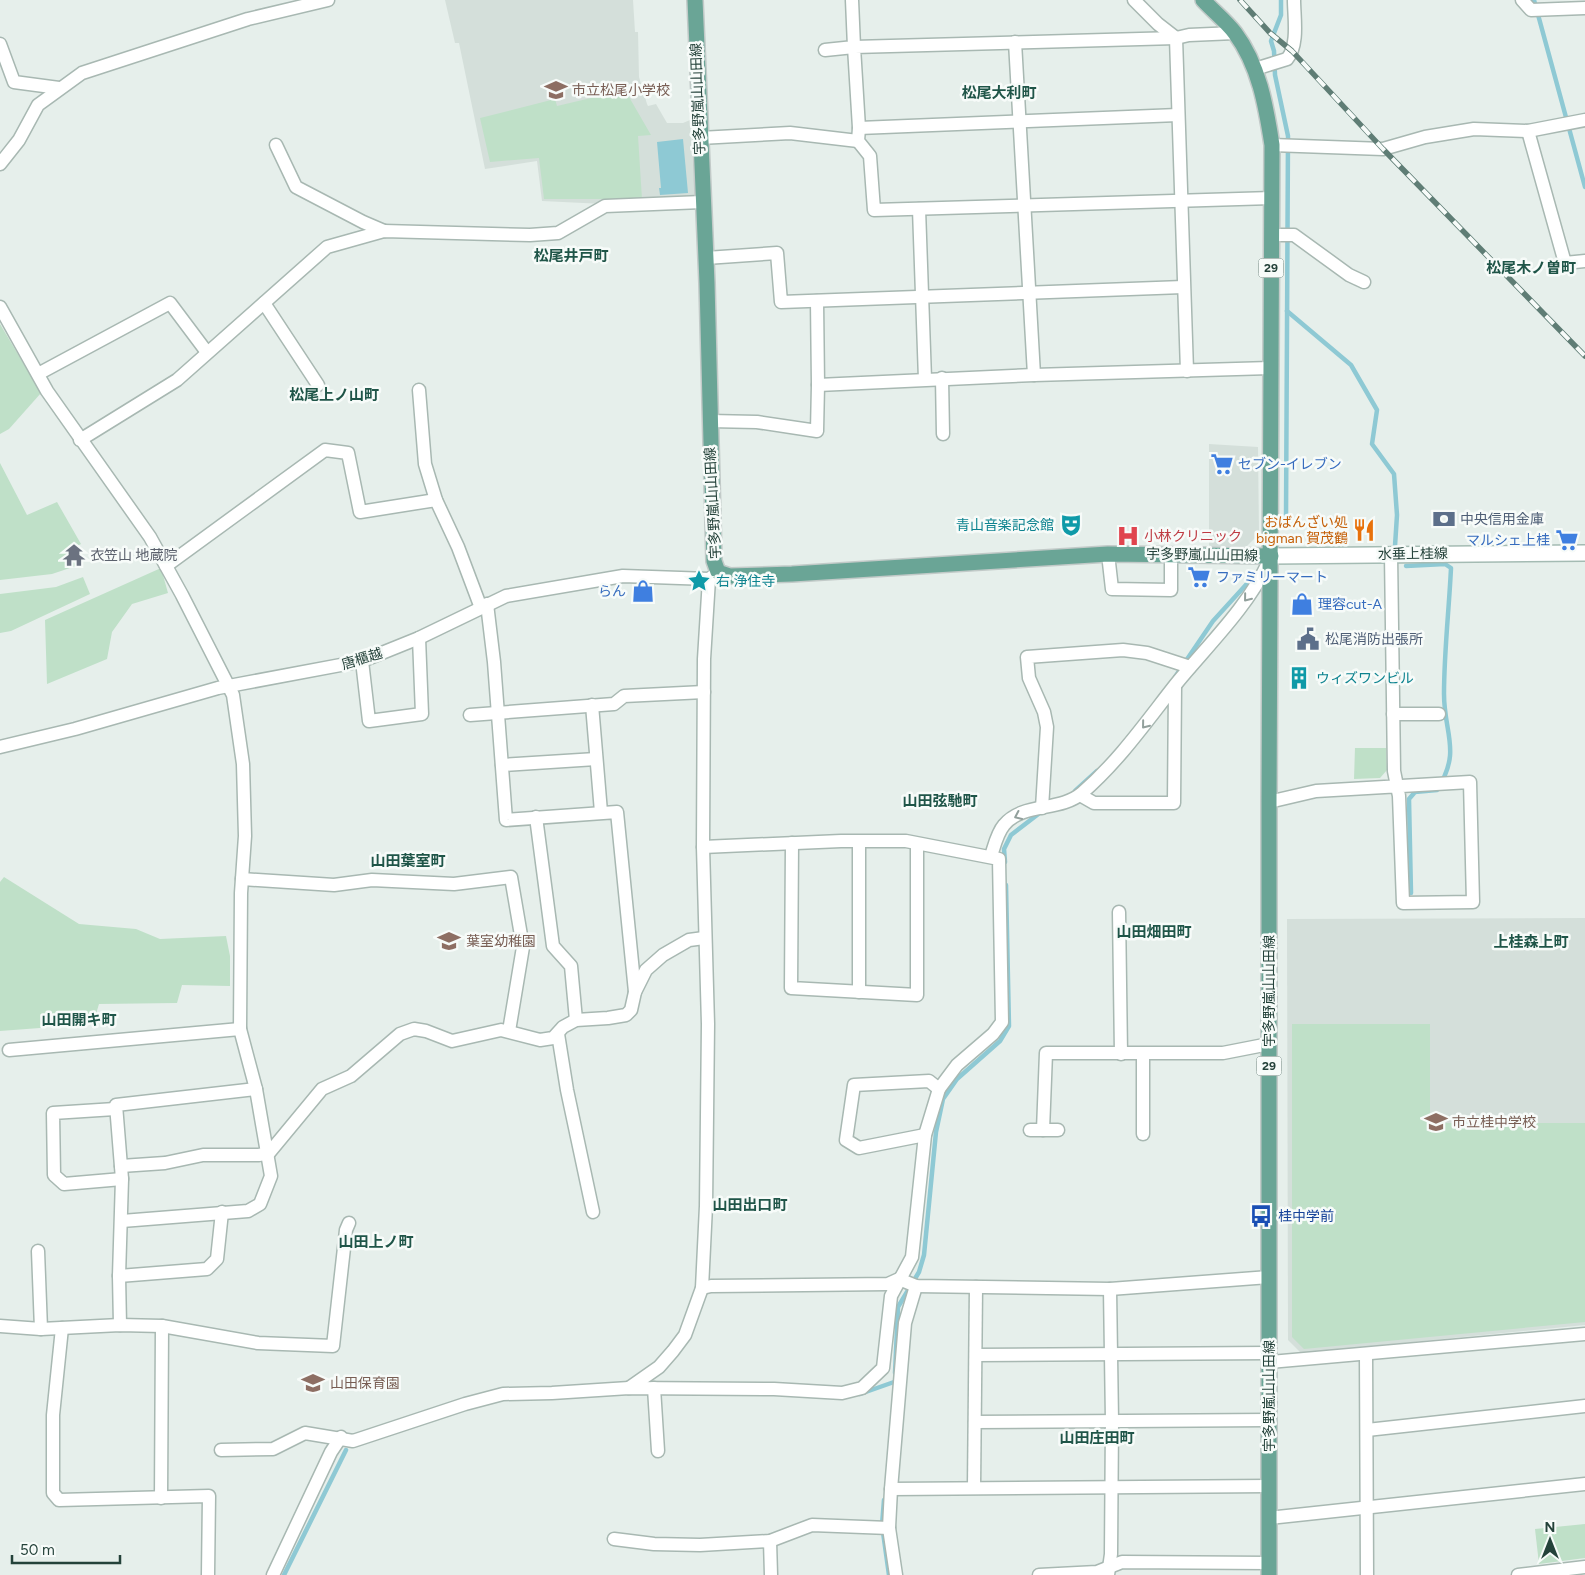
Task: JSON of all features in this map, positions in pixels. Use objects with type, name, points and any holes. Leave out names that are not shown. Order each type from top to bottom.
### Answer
[{"type":"main road","name":"宇多野嵐山山田線","points":[[695,0],[702,202],[706,258],[714,576],[792,574],[1108,554],[1271,556]]},
{"type":"main road","name":"宇多野嵐山山田線","points":[[1203,0],[1235,33],[1255,69],[1266,110],[1282,145],[1272,198],[1270,368],[1270,1569]]},
{"type":"main road","name":"水垂上桂線","points":[[1271,556],[1585,553]]},
{"type":"street","points":[[0,164],[19,140],[38,105],[82,73],[248,18],[328,0]]},
{"type":"street","points":[[852,0],[859,134],[870,156],[874,210],[1272,198]]},
{"type":"street","points":[[1134,0],[1176,38],[1187,371]]},
{"type":"street","points":[[1255,69],[1287,59],[1290,56],[1293,47],[1294,0]]},
{"type":"street","points":[[1522,0],[1531,10],[1581,5]]},
{"type":"street","points":[[826,50],[1015,42],[1176,38],[1189,35],[1235,33]]},
{"type":"street","points":[[1015,42],[1034,375]]},
{"type":"street","points":[[0,44],[14,82],[59,88]]},
{"type":"street","points":[[700,138],[790,134],[859,134],[1019,121],[1178,115]]},
{"type":"street","points":[[1282,145],[1383,149],[1425,137],[1474,129],[1528,131],[1585,120]]},
{"type":"street","points":[[1528,131],[1565,263],[1585,261]]},
{"type":"street","points":[[276,145],[296,187],[384,231]]},
{"type":"street","points":[[80,440],[176,380],[206,351],[327,247],[384,231],[530,235],[558,233],[605,206],[702,202]]},
{"type":"street","points":[[919,209],[925,379]]},
{"type":"street","points":[[1272,235],[1294,235],[1349,276],[1364,282]]},
{"type":"street","points":[[706,258],[777,253],[781,302],[1183,287]]},
{"type":"street","points":[[710,421],[758,422],[818,430],[817,301]]},
{"type":"street","points":[[38,374],[170,303],[206,351]]},
{"type":"street","points":[[264,303],[318,385]]},
{"type":"street","points":[[0,306],[38,374],[80,440],[150,537],[166,566],[233,696],[243,764],[245,836],[242,879],[240,1029],[256,1089],[269,1153],[271,1176],[260,1204],[248,1210],[122,1221]]},
{"type":"street","points":[[818,385],[942,378],[1270,368]]},
{"type":"street","points":[[942,378],[943,434]]},
{"type":"street","points":[[419,390],[425,464],[436,500],[484,606],[498,714],[506,820],[617,812],[635,992]]},
{"type":"street","points":[[166,566],[325,450],[348,453],[360,512],[436,500]]},
{"type":"street","points":[[1108,554],[1112,589],[1171,590],[1171,554]]},
{"type":"street","points":[[1269,802],[1316,791],[1396,785],[1470,782],[1473,902],[1403,902],[1399,796],[1396,785],[1393,714],[1391,554]]},
{"type":"street","points":[[991,856],[1002,826],[1016,814],[1066,803],[1080,795],[1101,776],[1147,723],[1259,583],[1271,556]]},
{"type":"street","name":"唐櫃越","points":[[0,747],[75,730],[218,688],[228,688],[362,661],[419,638],[506,596],[530,590],[623,576],[714,576]]},
{"type":"street","points":[[629,1388],[659,1368],[674,1351],[685,1335],[702,1288],[706,1206],[708,1024],[704,938],[704,692],[714,576]]},
{"type":"street","points":[[362,661],[369,721],[422,714],[419,638]]},
{"type":"street","points":[[1042,808],[1047,727],[1044,712],[1029,678],[1027,656],[1123,650],[1147,653],[1190,667]]},
{"type":"street","points":[[1080,795],[1094,803],[1174,803],[1175,686]]},
{"type":"street","points":[[470,716],[614,704],[624,696],[704,692]]},
{"type":"street","points":[[592,705],[601,812]]},
{"type":"street","points":[[1393,714],[1439,714]]},
{"type":"street","points":[[502,765],[596,759]]},
{"type":"street","points":[[536,817],[553,946],[571,966],[576,1020]]},
{"type":"street","points":[[221,1450],[274,1449],[305,1433],[341,1437],[353,1441],[465,1404],[504,1394],[629,1388],[774,1389],[842,1393],[862,1388],[883,1368],[891,1296],[912,1257],[925,1135],[939,1089],[957,1065],[993,1034],[1002,1022],[999,859],[906,841],[703,847]]},
{"type":"street","points":[[858,842],[858,992]]},
{"type":"street","points":[[792,843],[791,988],[916,995],[917,844]]},
{"type":"street","points":[[242,879],[334,885],[372,880],[454,884],[511,877],[523,947],[509,1032]]},
{"type":"street","points":[[1119,912],[1121,1054]]},
{"type":"street","points":[[121,1166],[165,1163],[203,1156],[259,1156],[269,1153],[322,1089],[351,1076],[400,1034],[414,1029],[426,1030],[452,1041],[500,1030],[540,1040],[553,1038],[563,1028],[576,1020],[626,1015],[631,1010],[635,992],[646,970],[663,955],[689,940],[704,938]]},
{"type":"street","points":[[9,1050],[240,1029]]},
{"type":"street","points":[[558,1034],[567,1090],[592,1212]]},
{"type":"street","points":[[1043,1130],[1046,1053],[1223,1053],[1269,1044]]},
{"type":"street","points":[[1143,1054],[1143,1134]]},
{"type":"street","points":[[925,1135],[859,1148],[846,1140],[854,1085],[929,1081],[939,1089]]},
{"type":"street","points":[[120,1325],[119,1276],[122,1179],[116,1105],[256,1089]]},
{"type":"street","points":[[115,1109],[53,1113],[54,1175],[64,1184],[122,1179]]},
{"type":"street","points":[[1030,1130],[1058,1130]]},
{"type":"street","points":[[119,1276],[207,1269],[217,1259],[222,1212]]},
{"type":"street","points":[[0,1326],[41,1329],[120,1325],[162,1326],[258,1342],[333,1346],[346,1230],[349,1223]]},
{"type":"street","points":[[38,1251],[41,1329]]},
{"type":"street","points":[[702,1288],[711,1286],[888,1284],[899,1279],[916,1286],[1110,1289],[1269,1277]]},
{"type":"street","points":[[896,1575],[889,1528],[891,1489],[905,1323],[916,1286]]},
{"type":"street","points":[[974,1487],[976,1287]]},
{"type":"street","points":[[1109,1572],[1112,1421],[1110,1289]]},
{"type":"street","points":[[161,1498],[162,1326]]},
{"type":"street","points":[[62,1328],[53,1415],[53,1493],[59,1500],[209,1496],[208,1575]]},
{"type":"street","points":[[976,1355],[1111,1354],[1269,1358],[1366,1354],[1585,1334]]},
{"type":"street","points":[[1366,1354],[1368,1575]]},
{"type":"street","points":[[654,1388],[658,1451]]},
{"type":"street","points":[[1367,1430],[1585,1406]]},
{"type":"street","points":[[975,1422],[1269,1420]]},
{"type":"street","points":[[273,1575],[330,1452],[341,1437]]},
{"type":"street","points":[[1270,1518],[1585,1484]]},
{"type":"street","points":[[891,1489],[1270,1486]]},
{"type":"street","points":[[614,1539],[654,1544],[770,1541],[812,1525],[889,1528]]},
{"type":"street","points":[[770,1541],[771,1575]]},
{"type":"street","points":[[1039,1575],[1109,1572],[1122,1562],[1270,1569]]},
{"type":"street","points":[[1518,1575],[1555,1573],[1585,1568]]},
{"type":"shaded area","name":"市立松尾小学校","points":[[445,0],[633,0],[635,32],[638,32],[639,77],[647,104],[648,106],[656,104],[667,123],[683,123],[690,120],[695,196],[691,199],[604,204],[542,201],[537,161],[485,169],[459,43],[455,43]]},
{"type":"shaded area","points":[[1209,444],[1258,447],[1259,534],[1247,546],[1209,546]]},
{"type":"shaded area","name":"市立桂中学校","points":[[1585,918],[1585,1325],[1301,1353],[1288,1340],[1287,919]]},
{"type":"green space","points":[[625,90],[651,135],[638,136],[642,199],[544,199],[539,158],[490,162],[480,118],[555,99],[557,106]]},
{"type":"green space","points":[[0,324],[41,393],[9,429],[0,434]]},
{"type":"green space","points":[[0,463],[27,515],[57,502],[81,544],[69,550],[76,566],[52,574],[0,580]]},
{"type":"green space","points":[[161,568],[168,593],[132,604],[112,632],[107,659],[47,684],[45,620]]},
{"type":"green space","points":[[83,577],[90,594],[11,631],[0,633],[0,594],[56,587]]},
{"type":"green space","points":[[1355,748],[1386,748],[1387,770],[1380,778],[1354,779]]},
{"type":"green space","points":[[4,877],[79,924],[136,929],[160,939],[226,936],[230,956],[230,986],[182,985],[177,1003],[99,1004],[93,1024],[0,1031],[0,882]]},
{"type":"green space","name":"市立桂中学校","points":[[1292,1024],[1430,1024],[1430,1123],[1585,1123],[1585,1322],[1304,1349],[1292,1337]]},
{"type":"green space","points":[[1585,1524],[1585,1558],[1539,1564],[1535,1529]]},
{"type":"water","points":[[683,139],[688,193],[660,195],[657,142]]},
{"type":"waterway","points":[[1281,0],[1281,15],[1271,41],[1274,51],[1275,75],[1288,136],[1286,520]]},
{"type":"waterway","points":[[1534,0],[1585,187]]},
{"type":"waterway","points":[[1287,311],[1351,365],[1377,410],[1372,444],[1394,474],[1397,515],[1395,546]]},
{"type":"waterway","points":[[1406,566],[1445,564],[1451,568],[1444,694],[1450,742],[1449,764],[1437,790],[1415,792],[1409,799],[1411,893]]},
{"type":"waterway","points":[[1175,677],[1213,621],[1254,576]]},
{"type":"waterway","points":[[1075,791],[1097,771]]},
{"type":"waterway","points":[[1005,862],[1004,849],[1011,835],[1041,812]]},
{"type":"waterway","points":[[895,1373],[898,1307],[919,1272],[924,1255],[936,1132],[943,1099],[957,1079],[1000,1041],[1009,1026],[1006,885]]},
{"type":"waterway","points":[[860,1394],[894,1382]]},
{"type":"waterway","points":[[284,1575],[346,1450]]},
{"type":"waterway","points":[[884,1500],[882,1525],[889,1575]]},
{"type":"railway","points":[[1240,0],[1270,33],[1292,51],[1383,149],[1585,356]]},
{"type":"place","name":"市立松尾小学校","points":[[556,90]]},
{"type":"place","name":"セブン-イレブン","points":[[1222,464]]},
{"type":"place","name":"中央信用金庫","points":[[1444,519]]},
{"type":"place","name":"青山音楽記念館","points":[[1071,525]]},
{"type":"place","name":"おばんざい処 bigman 賀茂鶴","points":[[1364,530]]},
{"type":"place","name":"小林クリニック","points":[[1128,536]]},
{"type":"place","name":"マルシェ上桂","points":[[1567,540]]},
{"type":"place","name":"衣笠山 地蔵院","points":[[74,555]]},
{"type":"place","name":"ファミリーマート","points":[[1199,577]]},
{"type":"place","name":"右 浄住寺","points":[[699,581]]},
{"type":"place","name":"らん","points":[[643,591]]},
{"type":"place","name":"理容cut-A","points":[[1302,604]]},
{"type":"place","name":"松尾消防出張所","points":[[1308,639]]},
{"type":"place","name":"ウィズワンビル","points":[[1299,678]]},
{"type":"place","name":"葉室幼稚園","points":[[449,941]]},
{"type":"place","name":"市立桂中学校","points":[[1436,1122]]},
{"type":"place","name":"桂中学前","points":[[1261,1216]]},
{"type":"place","name":"山田保育園","points":[[313,1383]]},
{"type":"district","name":"松尾大利町","points":[[999,93]]},
{"type":"district","name":"松尾井戸町","points":[[571,256]]},
{"type":"district","name":"松尾木ノ曽町","points":[[1531,268]]},
{"type":"district","name":"松尾上ノ山町","points":[[334,395]]},
{"type":"district","name":"山田弦馳町","points":[[940,801]]},
{"type":"district","name":"山田葉室町","points":[[408,861]]},
{"type":"district","name":"山田畑田町","points":[[1154,932]]},
{"type":"district","name":"上桂森上町","points":[[1531,942]]},
{"type":"district","name":"山田開キ町","points":[[79,1020]]},
{"type":"district","name":"山田出口町","points":[[750,1205]]},
{"type":"district","name":"山田上ノ町","points":[[376,1242]]},
{"type":"district","name":"山田庄田町","points":[[1097,1438]]}]
